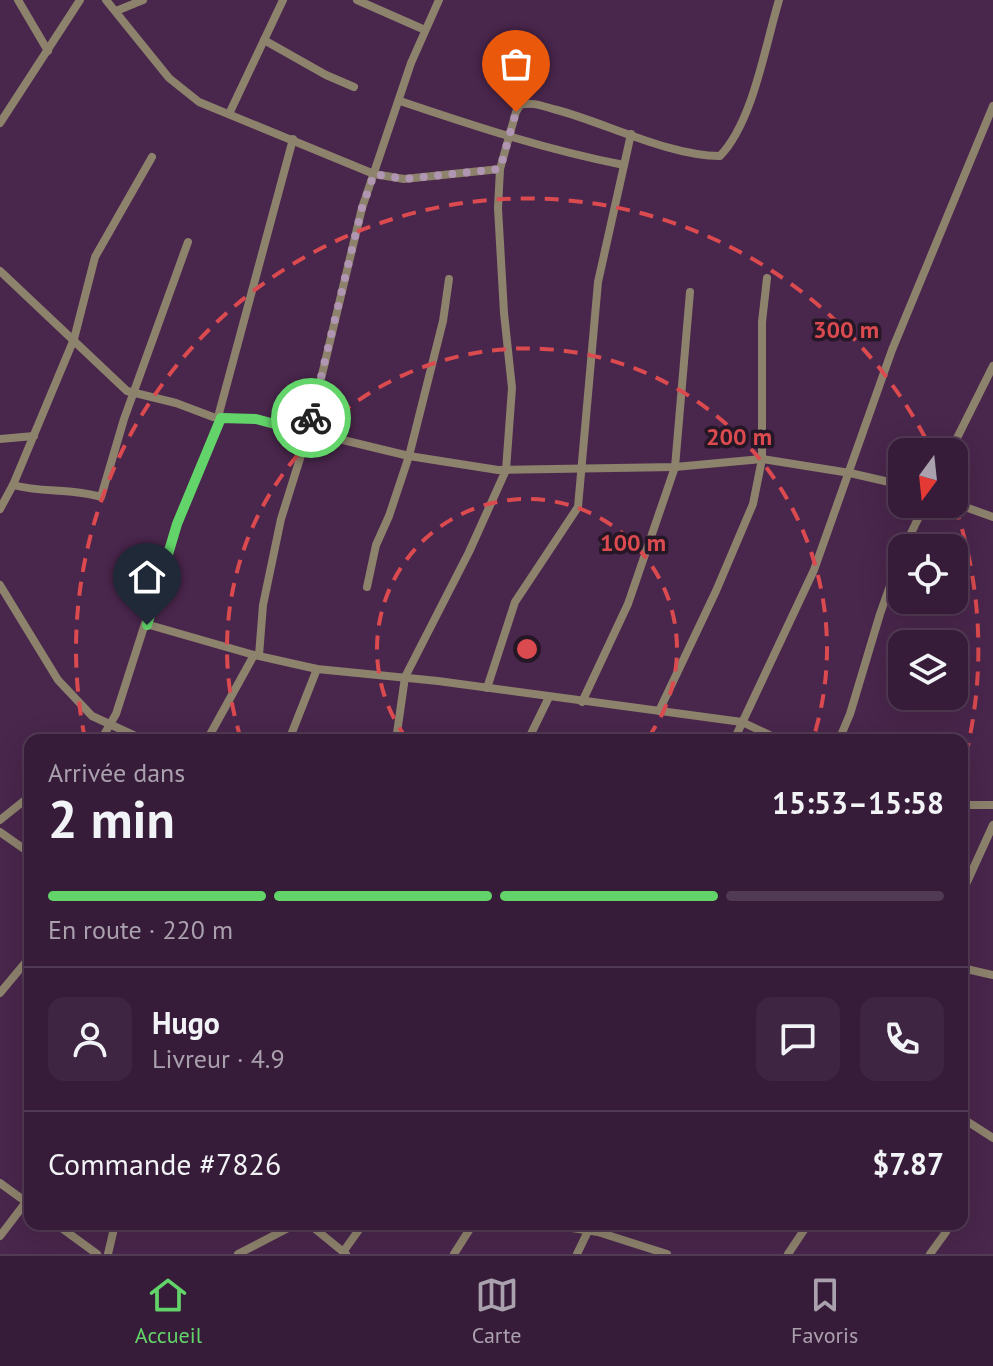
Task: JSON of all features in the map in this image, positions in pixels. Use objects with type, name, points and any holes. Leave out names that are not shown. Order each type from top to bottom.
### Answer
[{"type":"street","points":[[18,0],[48,51]]},
{"type":"street","points":[[0,123],[80,0]]},
{"type":"street","points":[[106,0],[169,78],[199,102],[374,174],[404,179],[500,169]]},
{"type":"street","points":[[116,11],[143,0]]},
{"type":"street","points":[[229,114],[283,0]]},
{"type":"street","points":[[357,0],[425,30]]},
{"type":"street","points":[[211,734],[257,655],[263,605],[281,519],[308,433],[362,208],[425,30],[439,0]]},
{"type":"street","points":[[397,734],[405,677],[469,552],[506,470],[512,388],[498,208],[500,169],[516,112],[520,105],[527,103],[706,156],[720,156],[741,126],[779,0]]},
{"type":"street","points":[[264,40],[354,87]]},
{"type":"street","points":[[400,101],[510,138],[624,165]]},
{"type":"street","points":[[737,734],[814,570],[892,350],[993,106]]},
{"type":"street","points":[[487,688],[515,602],[578,507],[598,282],[631,134]]},
{"type":"street","points":[[105,734],[116,714],[177,524],[219,418],[293,139]]},
{"type":"street","points":[[0,509],[74,339],[95,257],[152,157]]},
{"type":"street","points":[[13,485],[35,491],[78,490],[101,497],[188,242]]},
{"type":"street","points":[[0,271],[127,391],[219,418],[256,419],[409,456],[506,470],[675,467],[762,459],[888,482]]},
{"type":"street","points":[[659,711],[753,504],[762,459],[762,322],[767,278]]},
{"type":"street","points":[[367,587],[376,545],[409,456],[443,321],[449,279]]},
{"type":"street","points":[[582,702],[628,604],[675,467],[690,292]]},
{"type":"street","points":[[957,438],[993,366]]},
{"type":"street","points":[[0,439],[34,436]]},
{"type":"street","points":[[968,508],[993,517]]},
{"type":"street","points":[[0,585],[58,680],[92,716],[130,734]]},
{"type":"street","points":[[842,734],[888,596]]},
{"type":"street","points":[[146,624],[317,669],[405,677],[742,722],[767,734]]},
{"type":"street","points":[[291,734],[317,669]]},
{"type":"street","points":[[531,734],[549,697]]},
{"type":"street","points":[[0,820],[24,801]]},
{"type":"street","points":[[968,805],[993,805]]},
{"type":"street","points":[[968,880],[993,825]]},
{"type":"street","points":[[0,832],[24,849]]},
{"type":"street","points":[[0,993],[24,966]]},
{"type":"street","points":[[968,969],[993,975]]},
{"type":"street","points":[[968,1122],[993,1138]]},
{"type":"street","points":[[0,1183],[24,1200]]},
{"type":"street","points":[[0,1236],[24,1208]]},
{"type":"street","points":[[64,1230],[97,1254]]},
{"type":"street","points":[[108,1254],[114,1230]]},
{"type":"street","points":[[238,1254],[284,1230]]},
{"type":"street","points":[[316,1230],[345,1253],[359,1230]]},
{"type":"street","points":[[454,1254],[469,1230]]},
{"type":"street","points":[[577,1254],[595,1230]]},
{"type":"street","points":[[599,1230],[667,1254]]},
{"type":"street","points":[[788,1254],[804,1230]]},
{"type":"street","points":[[930,1254],[946,1232]]},
{"type":"way so far","points":[[311,418],[362,208],[374,174],[404,179],[500,169],[516,112]]},
{"type":"route","points":[[147,625],[177,524],[221,418],[256,419],[308,433],[311,418]]}]
